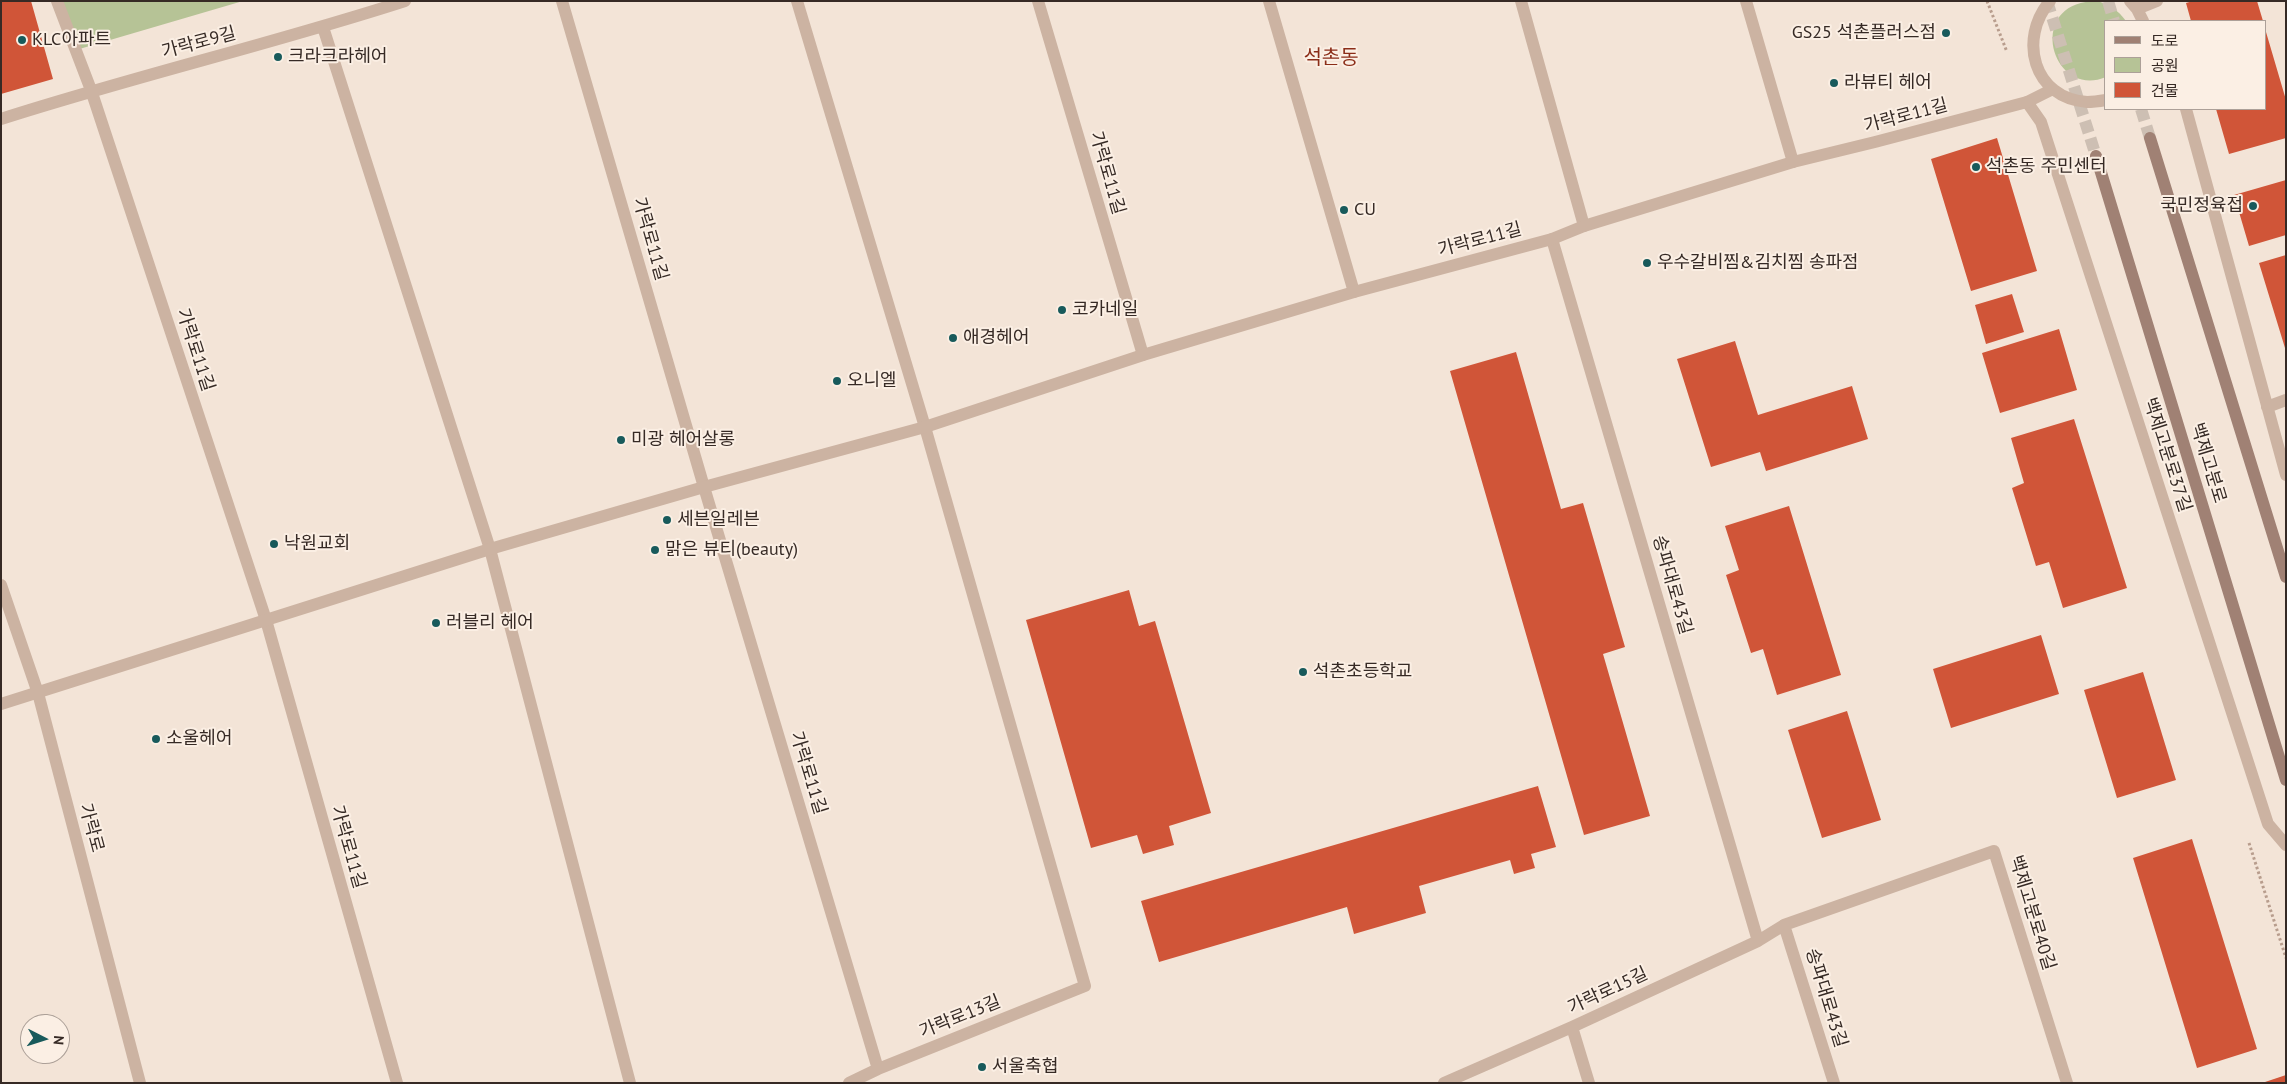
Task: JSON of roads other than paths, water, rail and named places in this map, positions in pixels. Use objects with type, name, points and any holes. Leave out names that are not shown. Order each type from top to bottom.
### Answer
[{"type":"main road","points":[[2150,138],[2286,577]]},
{"type":"main road","name":"백제고분로","points":[[2096,156],[2286,780]]},
{"type":"street","name":"가락로11길","points":[[57,1],[91,90],[266,620],[396,1083]]},
{"type":"street","name":"가락로9길","points":[[1,119],[91,90],[323,27],[405,1]]},
{"type":"street","name":"가락로11길","points":[[562,1],[704,487],[878,1069]]},
{"type":"street","points":[[797,1],[925,427]]},
{"type":"street","name":"가락로11길","points":[[1038,1],[1142,356]]},
{"type":"street","points":[[1269,1],[1354,292]]},
{"type":"street","points":[[1521,1],[1584,226]]},
{"type":"street","points":[[1746,1],[1793,162]]},
{"type":"street","points":[[2049,1],[2037,19],[2032,38],[2033,58],[2041,75],[2053,89],[2069,98],[2087,102],[2104,100]]},
{"type":"street","points":[[2142,20],[2134,5],[2157,1]]},
{"type":"street","points":[[323,27],[490,549],[630,1083]]},
{"type":"street","points":[[2027,102],[2053,89]]},
{"type":"street","name":"가락로11길","points":[[1,704],[490,549],[704,487],[925,427],[1142,356],[1354,292],[1552,239],[1584,226],[1793,162],[2027,102]]},
{"type":"street","name":"백제고분로37길","points":[[2027,102],[2041,122],[2268,824],[2286,845]]},
{"type":"street","points":[[2186,110],[2286,474]]},
{"type":"street","name":"송파대로43길","points":[[1552,239],[1758,941]]},
{"type":"street","points":[[2267,407],[2286,400]]},
{"type":"street","name":"가락로13길","points":[[849,1083],[878,1069],[1085,986],[925,427]]},
{"type":"street","name":"가락로","points":[[1,585],[38,693],[140,1083]]},
{"type":"street","name":"백제고분로40길","points":[[1784,925],[1994,851],[2067,1083]]},
{"type":"street","name":"송파대로43길","points":[[1784,925],[1834,1083]]},
{"type":"street","name":"가락로15길","points":[[1444,1083],[1572,1027],[1758,941],[1784,925]]},
{"type":"street","points":[[1572,1027],[1589,1083]]},
{"type":"tunnel","points":[[2047,1],[2096,156]]},
{"type":"tunnel","points":[[2108,1],[2114,20]]},
{"type":"tunnel","points":[[2141,110],[2150,138]]},
{"type":"place","name":"GS25 석촌플러스점","points":[[1946,33]]},
{"type":"place","name":"KLC아파트","points":[[22,40]]},
{"type":"place","name":"크라크라헤어","points":[[278,57]]},
{"type":"place","name":"라뷰티 헤어","points":[[1834,83]]},
{"type":"place","name":"석촌동 주민센터","points":[[1976,167]]},
{"type":"place","name":"국민정육접","points":[[2253,206]]},
{"type":"place","name":"CU","points":[[1344,210]]},
{"type":"place","name":"우수갈비찜&김치찜 송파점","points":[[1647,263]]},
{"type":"place","name":"코카네일","points":[[1062,310]]},
{"type":"place","name":"애경헤어","points":[[953,338]]},
{"type":"place","name":"오니엘","points":[[837,381]]},
{"type":"place","name":"미광 헤어살롱","points":[[621,440]]},
{"type":"place","name":"세븐일레븐","points":[[667,520]]},
{"type":"place","name":"낙원교회","points":[[274,544]]},
{"type":"place","name":"맑은 뷰티(beauty)","points":[[655,550]]},
{"type":"place","name":"러블리 헤어","points":[[436,623]]},
{"type":"place","name":"석촌초등학교","points":[[1303,672]]},
{"type":"place","name":"소울헤어","points":[[156,739]]},
{"type":"place","name":"서울축협","points":[[982,1067]]},
{"type":"district","name":"석촌동","points":[[1331,58]]}]
